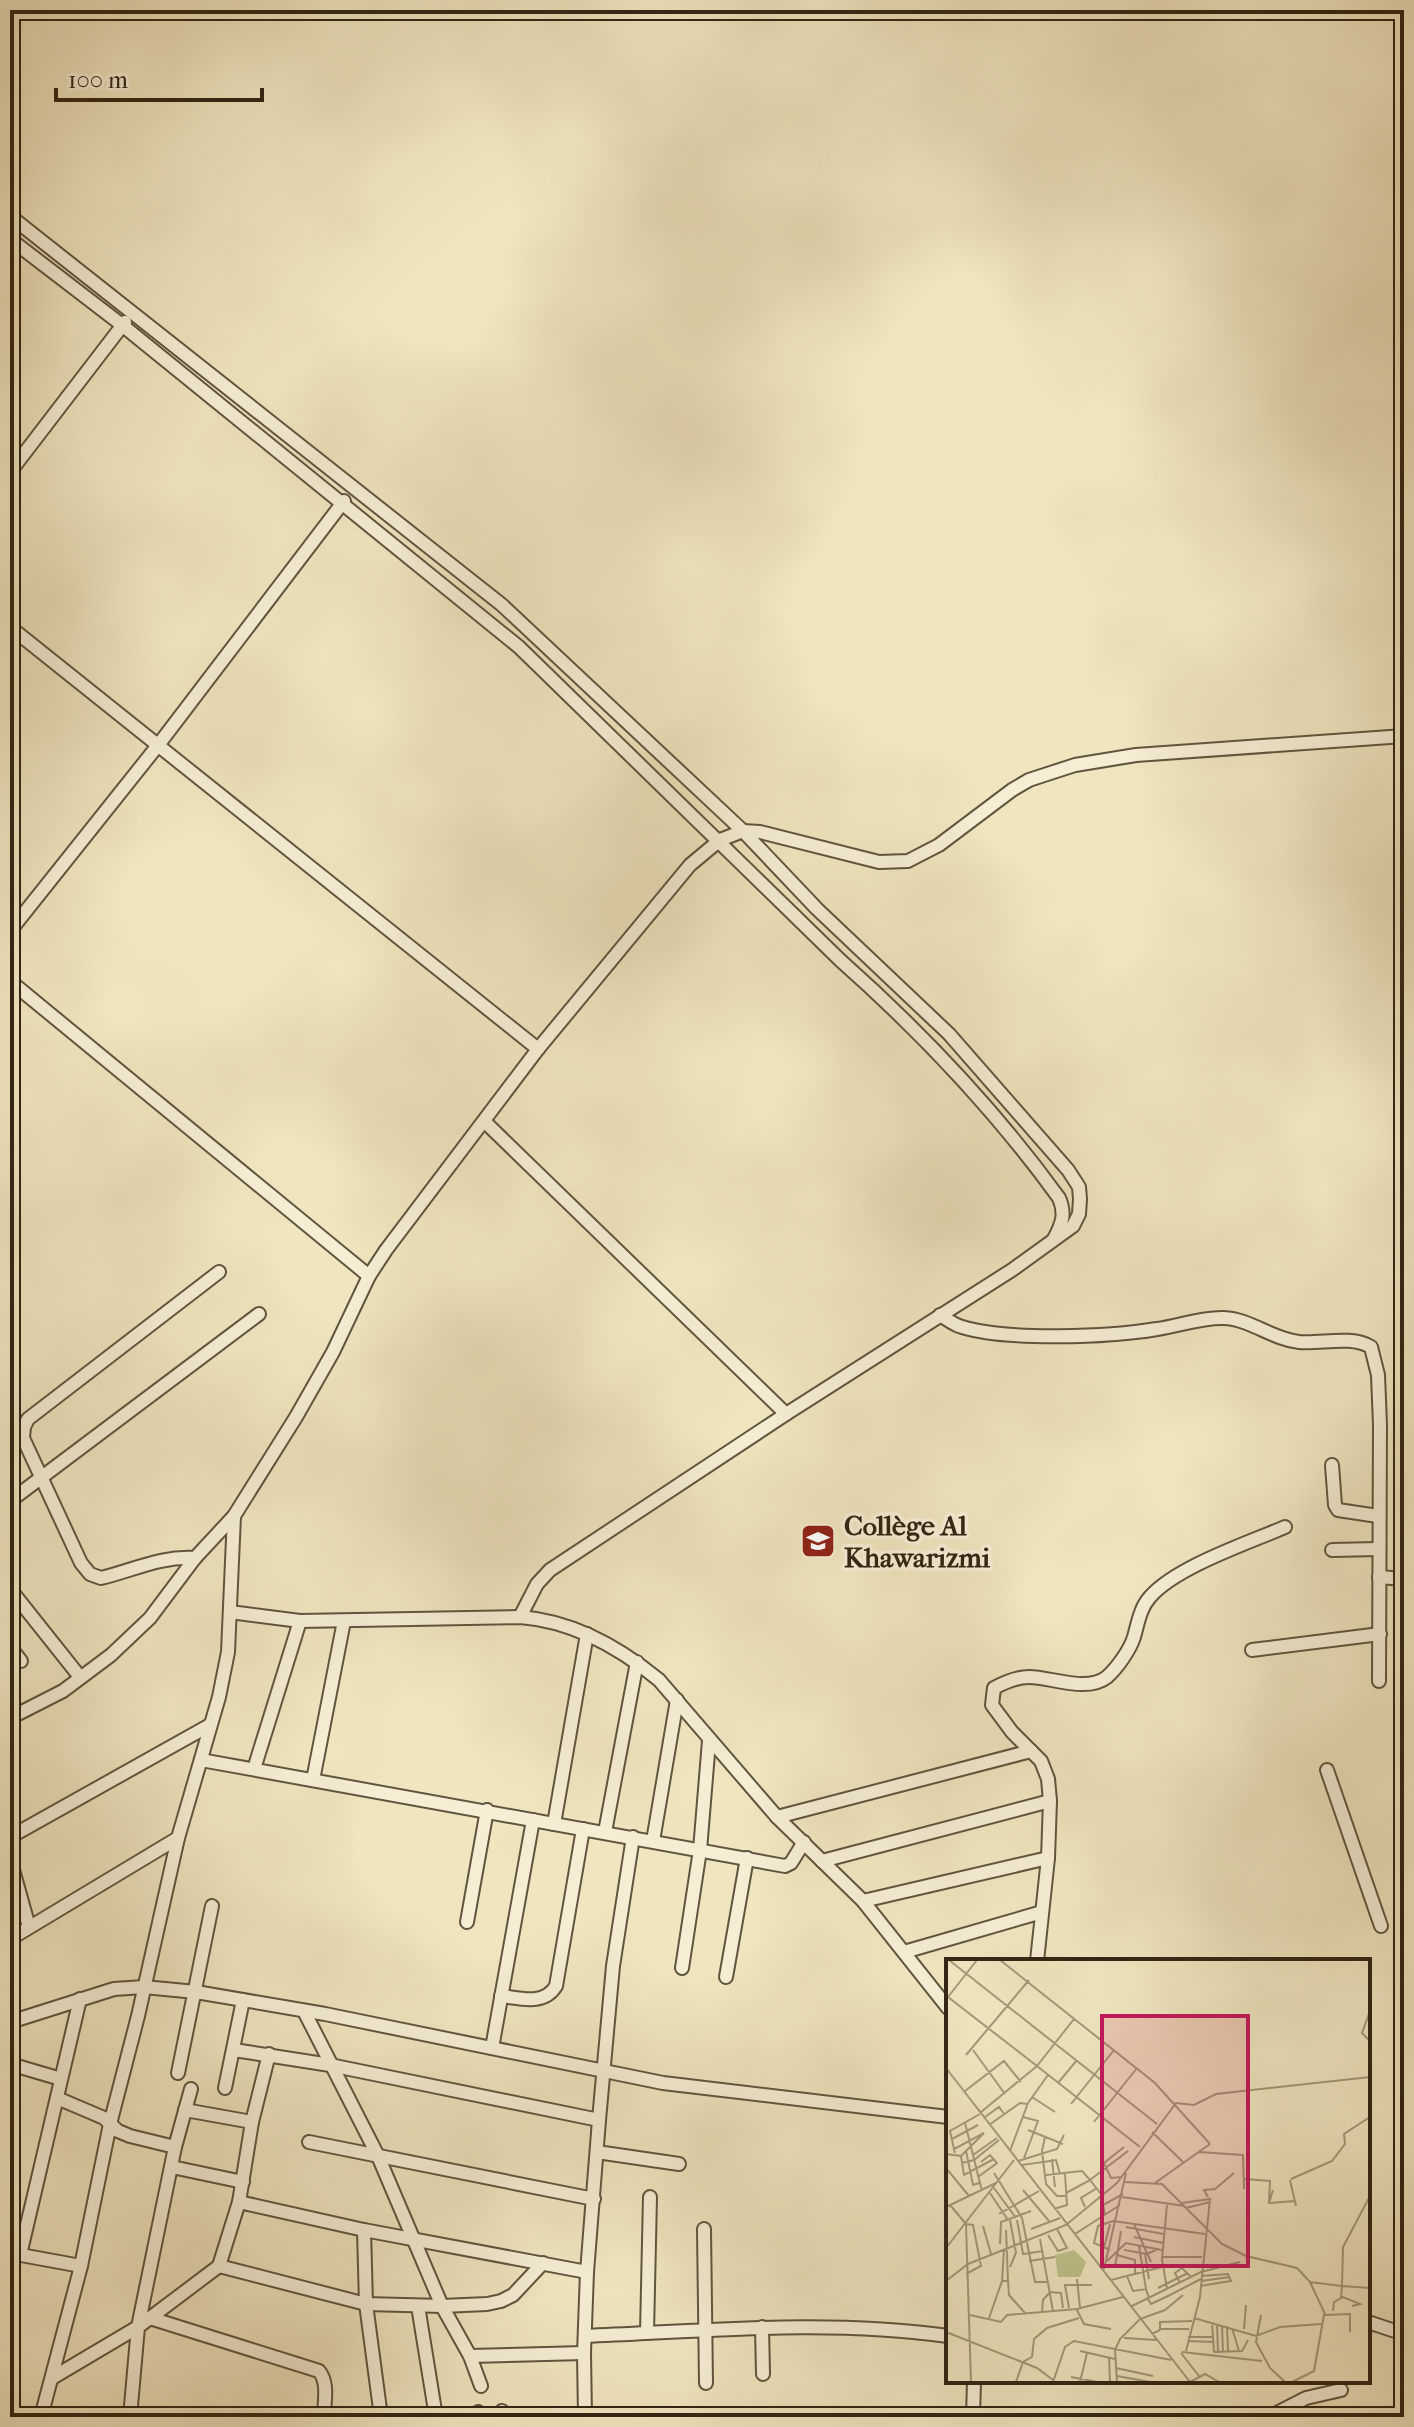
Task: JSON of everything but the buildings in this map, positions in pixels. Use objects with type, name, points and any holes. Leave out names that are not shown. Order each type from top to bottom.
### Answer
[{"type":"street","points":[[10,216],[502,605],[743,831],[817,909],[949,1034],[1068,1170],[1079,1187],[1079,1214],[1073,1226],[1054,1241],[550,1570],[537,1584],[520,1617]]},
{"type":"street","points":[[10,239],[122,325],[519,647],[917,1033],[1016,1142],[1064,1209],[1054,1241]]},
{"type":"street","points":[[10,472],[133,313]]},
{"type":"street","points":[[10,931],[159,744],[353,489]]},
{"type":"street","points":[[10,627],[538,1049]]},
{"type":"street","points":[[10,1718],[63,1691],[141,1628],[195,1558],[234,1516],[313,1388],[369,1276],[405,1223],[538,1049],[690,865],[720,840],[743,831],[778,835],[879,862],[896,863],[921,856],[1029,780],[1075,765],[1136,755],[1404,736]]},
{"type":"street","points":[[10,981],[369,1276]]},
{"type":"street","points":[[485,1122],[786,1414]]},
{"type":"street","points":[[195,1558],[174,1556],[101,1578],[90,1574],[81,1563],[23,1438],[28,1419],[219,1272]]},
{"type":"street","points":[[10,1501],[259,1314]]},
{"type":"street","points":[[940,1315],[959,1326],[983,1331],[1080,1334],[1155,1330],[1224,1318],[1291,1341],[1364,1343],[1371,1347],[1378,1375],[1379,1681]]},
{"type":"street","points":[[1332,1465],[1338,1510],[1378,1516]]},
{"type":"street","points":[[41,2417],[81,2266],[110,2124],[178,1838],[228,1652],[234,1516]]},
{"type":"street","points":[[1037,1959],[1048,1858],[1048,1779],[1041,1761],[1012,1732],[992,1705],[994,1688],[1006,1681],[1027,1677],[1098,1682],[1108,1676],[1128,1650],[1142,1609],[1150,1596],[1190,1568],[1285,1527]]},
{"type":"street","points":[[1332,1550],[1378,1549]]},
{"type":"street","points":[[1379,1577],[1404,1579]]},
{"type":"street","points":[[10,1589],[80,1677]]},
{"type":"street","points":[[230,1612],[300,1621],[520,1617],[545,1619],[587,1634],[637,1662],[659,1680],[777,1817],[863,1901],[946,2005]]},
{"type":"street","points":[[254,1769],[300,1621]]},
{"type":"street","points":[[313,1780],[344,1621]]},
{"type":"street","points":[[554,1824],[587,1634]]},
{"type":"street","points":[[1252,1650],[1380,1634]]},
{"type":"street","points":[[10,1647],[21,1661]]},
{"type":"street","points":[[605,1832],[637,1662]]},
{"type":"street","points":[[653,1841],[677,1700]]},
{"type":"street","points":[[10,1837],[210,1725]]},
{"type":"street","points":[[682,1968],[700,1850],[709,1741]]},
{"type":"street","points":[[777,1817],[1031,1751]]},
{"type":"street","points":[[201,1760],[785,1866],[791,1863],[804,1842]]},
{"type":"street","points":[[1327,1770],[1381,1926]]},
{"type":"street","points":[[822,1861],[1050,1801]]},
{"type":"street","points":[[467,1922],[487,1810]]},
{"type":"street","points":[[492,2048],[533,1820]]},
{"type":"street","points":[[501,1996],[539,1999],[552,1993],[556,1986],[583,1829]]},
{"type":"street","points":[[585,2417],[587,2272],[603,2070],[613,1966],[633,1837]]},
{"type":"street","points":[[10,1939],[178,1838]]},
{"type":"street","points":[[726,1977],[747,1858]]},
{"type":"street","points":[[863,1901],[1048,1858]]},
{"type":"street","points":[[10,1859],[29,1927]]},
{"type":"street","points":[[178,2073],[212,1906]]},
{"type":"street","points":[[904,1952],[1042,1912]]},
{"type":"street","points":[[10,2037],[11,2022],[114,1989],[144,1987],[196,1992],[304,2011],[663,2083],[946,2117]]},
{"type":"street","points":[[80,1999],[15,2254],[81,2266]]},
{"type":"street","points":[[225,2088],[243,2000]]},
{"type":"street","points":[[304,2011],[378,2156],[442,2306],[470,2356],[481,2386]]},
{"type":"street","points":[[234,2050],[330,2065],[599,2120]]},
{"type":"street","points":[[52,2378],[138,2327],[219,2266],[239,2202],[252,2122],[269,2054]]},
{"type":"street","points":[[10,2064],[61,2079]]},
{"type":"street","points":[[130,2417],[138,2327],[175,2147],[191,2089]]},
{"type":"street","points":[[57,2098],[104,2118],[130,2136],[175,2147]]},
{"type":"street","points":[[185,2110],[252,2122]]},
{"type":"street","points":[[309,2142],[594,2199]]},
{"type":"street","points":[[597,2152],[679,2164]]},
{"type":"street","points":[[172,2167],[243,2182]]},
{"type":"street","points":[[647,2333],[650,2197]]},
{"type":"street","points":[[239,2202],[364,2230],[587,2272]]},
{"type":"street","points":[[704,2229],[706,2383]]},
{"type":"street","points":[[364,2230],[366,2304],[381,2417]]},
{"type":"street","points":[[219,2266],[366,2304],[442,2306],[501,2301],[513,2295],[543,2263]]},
{"type":"street","points":[[418,2306],[436,2417]]},
{"type":"street","points":[[150,2318],[319,2371],[324,2377],[325,2386],[324,2417]]},
{"type":"street","points":[[1370,2323],[1404,2334]]},
{"type":"street","points":[[585,2336],[762,2327],[881,2329],[946,2336]]},
{"type":"street","points":[[762,2327],[763,2374]]},
{"type":"street","points":[[470,2356],[584,2353]]},
{"type":"street","points":[[973,2417],[974,2383]]},
{"type":"street","points":[[1269,2417],[1306,2398],[1341,2390]]},
{"type":"place","name":"Collège Al Khawarizmi","points":[[818,1541]]}]
